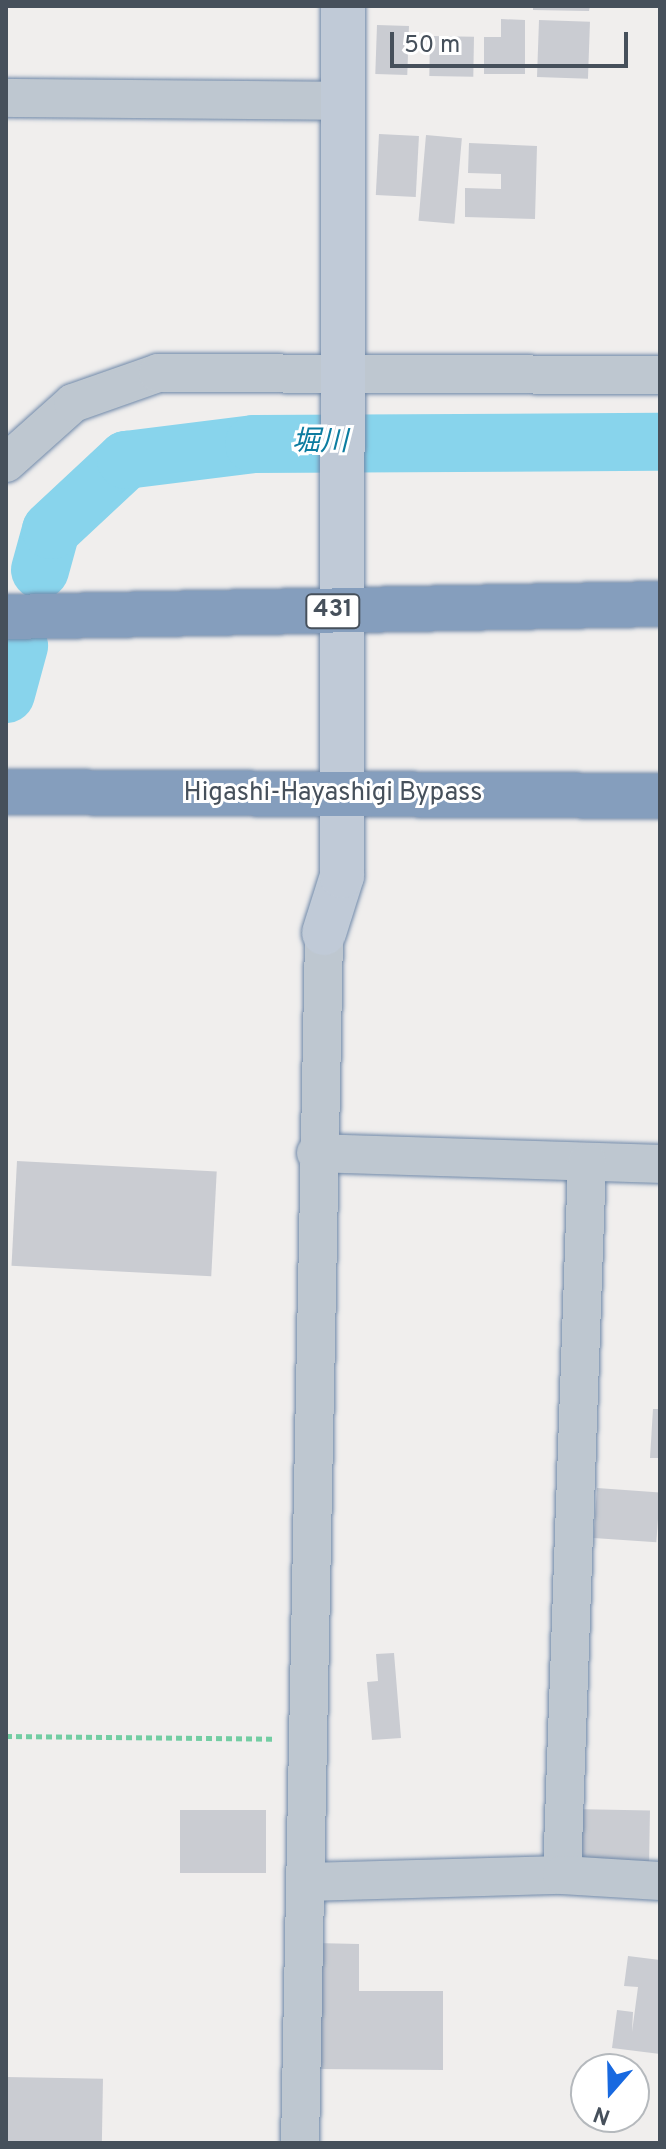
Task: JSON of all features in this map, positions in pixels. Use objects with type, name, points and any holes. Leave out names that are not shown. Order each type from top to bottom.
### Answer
[{"type":"highway","name":"431","points":[[6,617],[660,604]]},
{"type":"highway","name":"Higashi-Hayashigi Bypass","points":[[6,792],[660,796]]},
{"type":"street","points":[[300,2143],[312,1739],[316,1153],[324,933],[342,876],[345,611],[343,6]]},
{"type":"street","points":[[6,98],[344,101]]},
{"type":"street","points":[[6,463],[73,403],[158,373],[660,375]]},
{"type":"street","points":[[316,1153],[660,1164]]},
{"type":"street","points":[[562,1875],[587,1162]]},
{"type":"street","points":[[307,1882],[562,1875],[660,1881]]},
{"type":"path","points":[[6,1736],[312,1739]]},
{"type":"building","points":[[533,6],[590,6],[589,11],[533,10]]},
{"type":"building","points":[[501,19],[525,20],[525,74],[484,74],[484,37],[501,37]]},
{"type":"building","points":[[539,20],[590,22],[588,79],[537,77]]},
{"type":"building","points":[[377,25],[409,26],[407,75],[375,74]]},
{"type":"building","points":[[430,36],[474,37],[473,77],[429,76]]},
{"type":"building","points":[[379,134],[419,136],[416,197],[376,195]]},
{"type":"building","points":[[426,135],[462,138],[454,224],[419,221]]},
{"type":"building","points":[[469,143],[537,146],[535,219],[465,217],[465,188],[501,189],[501,174],[468,173]]},
{"type":"building","points":[[17,1161],[217,1171],[211,1276],[12,1266]]},
{"type":"building","points":[[653,1409],[660,1409],[660,1458],[650,1458]]},
{"type":"building","points":[[597,1488],[660,1492],[656,1542],[594,1538]]},
{"type":"building","points":[[394,1653],[401,1738],[372,1740],[367,1682],[378,1681],[376,1654]]},
{"type":"building","points":[[571,1809],[650,1810],[649,1864],[570,1863]]},
{"type":"building","points":[[180,1810],[266,1810],[266,1873],[180,1873]]},
{"type":"building","points":[[315,1943],[359,1944],[359,1991],[443,1991],[443,2070],[315,2069]]},
{"type":"building","points":[[628,1956],[660,1960],[660,2054],[612,2048],[617,2010],[633,2012],[632,2032],[638,1987],[624,1986]]},
{"type":"building","points":[[6,2077],[103,2079],[102,2143],[6,2143]]},
{"type":"waterway","name":"堀川","points":[[40,570],[51,530],[126,460],[254,444],[660,442]]},
{"type":"waterway","name":"堀川","points":[[6,694],[19,646]]}]
